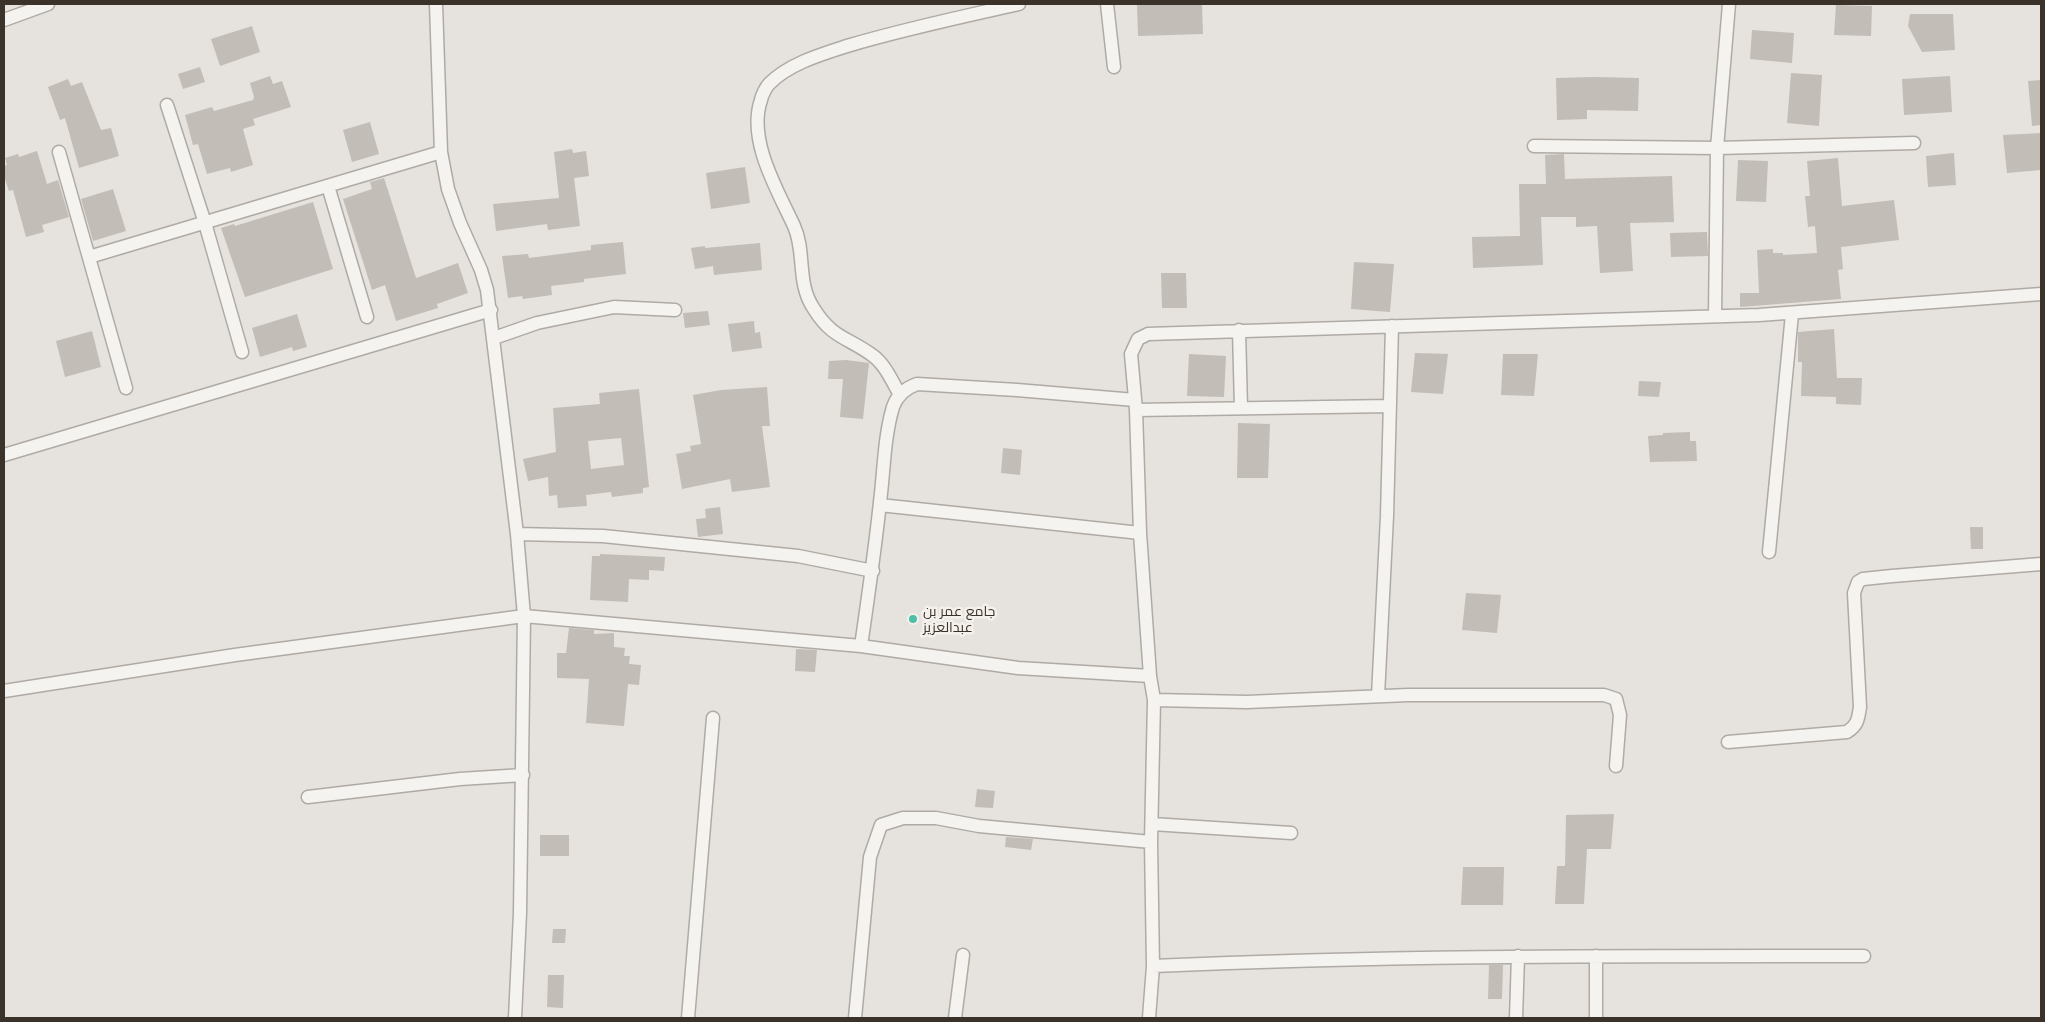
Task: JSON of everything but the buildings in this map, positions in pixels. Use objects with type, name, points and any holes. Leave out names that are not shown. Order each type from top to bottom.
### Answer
[{"type":"street","points":[[4,20],[48,4]]},
{"type":"street","points":[[436,4],[441,152],[448,189],[460,223],[482,270],[491,310],[517,534],[524,616],[520,913],[515,1018]]},
{"type":"street","points":[[900,395],[882,364],[873,355],[828,329],[805,293],[795,227],[764,158],[759,134],[758,113],[761,100],[769,84],[784,73],[814,57],[895,31],[1020,4]]},
{"type":"street","points":[[1107,4],[1114,67]]},
{"type":"street","points":[[1715,316],[1717,148],[1729,4]]},
{"type":"street","points":[[167,105],[205,222],[242,352]]},
{"type":"street","points":[[1534,146],[1717,148],[1914,143]]},
{"type":"street","points":[[59,152],[126,388]]},
{"type":"street","points":[[89,257],[441,152]]},
{"type":"street","points":[[328,186],[367,317]]},
{"type":"street","points":[[1150,1018],[1153,966],[1151,842],[1154,700],[1150,676],[1140,533],[1136,405],[1131,354],[1138,339],[1148,334],[1239,330],[1593,322],[1792,314],[2041,294]]},
{"type":"street","points":[[494,338],[537,323],[614,307],[675,310]]},
{"type":"street","points":[[4,455],[491,310]]},
{"type":"street","points":[[1769,552],[1792,314]]},
{"type":"street","points":[[1378,696],[1392,326]]},
{"type":"street","points":[[1239,330],[1241,408]]},
{"type":"street","points":[[861,646],[893,406],[900,395],[908,388],[917,384],[1017,390],[1136,405],[1241,408],[1390,406]]},
{"type":"street","points":[[880,505],[1140,533]]},
{"type":"street","points":[[517,534],[603,536],[798,556],[872,570]]},
{"type":"street","points":[[1728,742],[1847,732],[1855,727],[1860,707],[1854,593],[1858,582],[1863,579],[2041,564]]},
{"type":"street","points":[[4,691],[235,655],[524,616],[861,646],[1018,668],[1150,676]]},
{"type":"street","points":[[1154,700],[1247,702],[1378,696],[1604,695],[1616,699],[1620,715],[1616,766]]},
{"type":"street","points":[[688,1018],[713,718]]},
{"type":"street","points":[[308,797],[523,775]]},
{"type":"street","points":[[855,1018],[870,857],[881,825],[902,818],[936,818],[979,826],[1151,842]]},
{"type":"street","points":[[1152,824],[1292,833]]},
{"type":"street","points":[[955,1018],[964,955]]},
{"type":"street","points":[[1153,966],[1518,956],[1864,956]]},
{"type":"street","points":[[1516,1018],[1518,956]]},
{"type":"street","points":[[1596,956],[1596,1018]]},
{"type":"place","name":"جامع عمر بن عبدالعزيز","points":[[913,619]]}]
